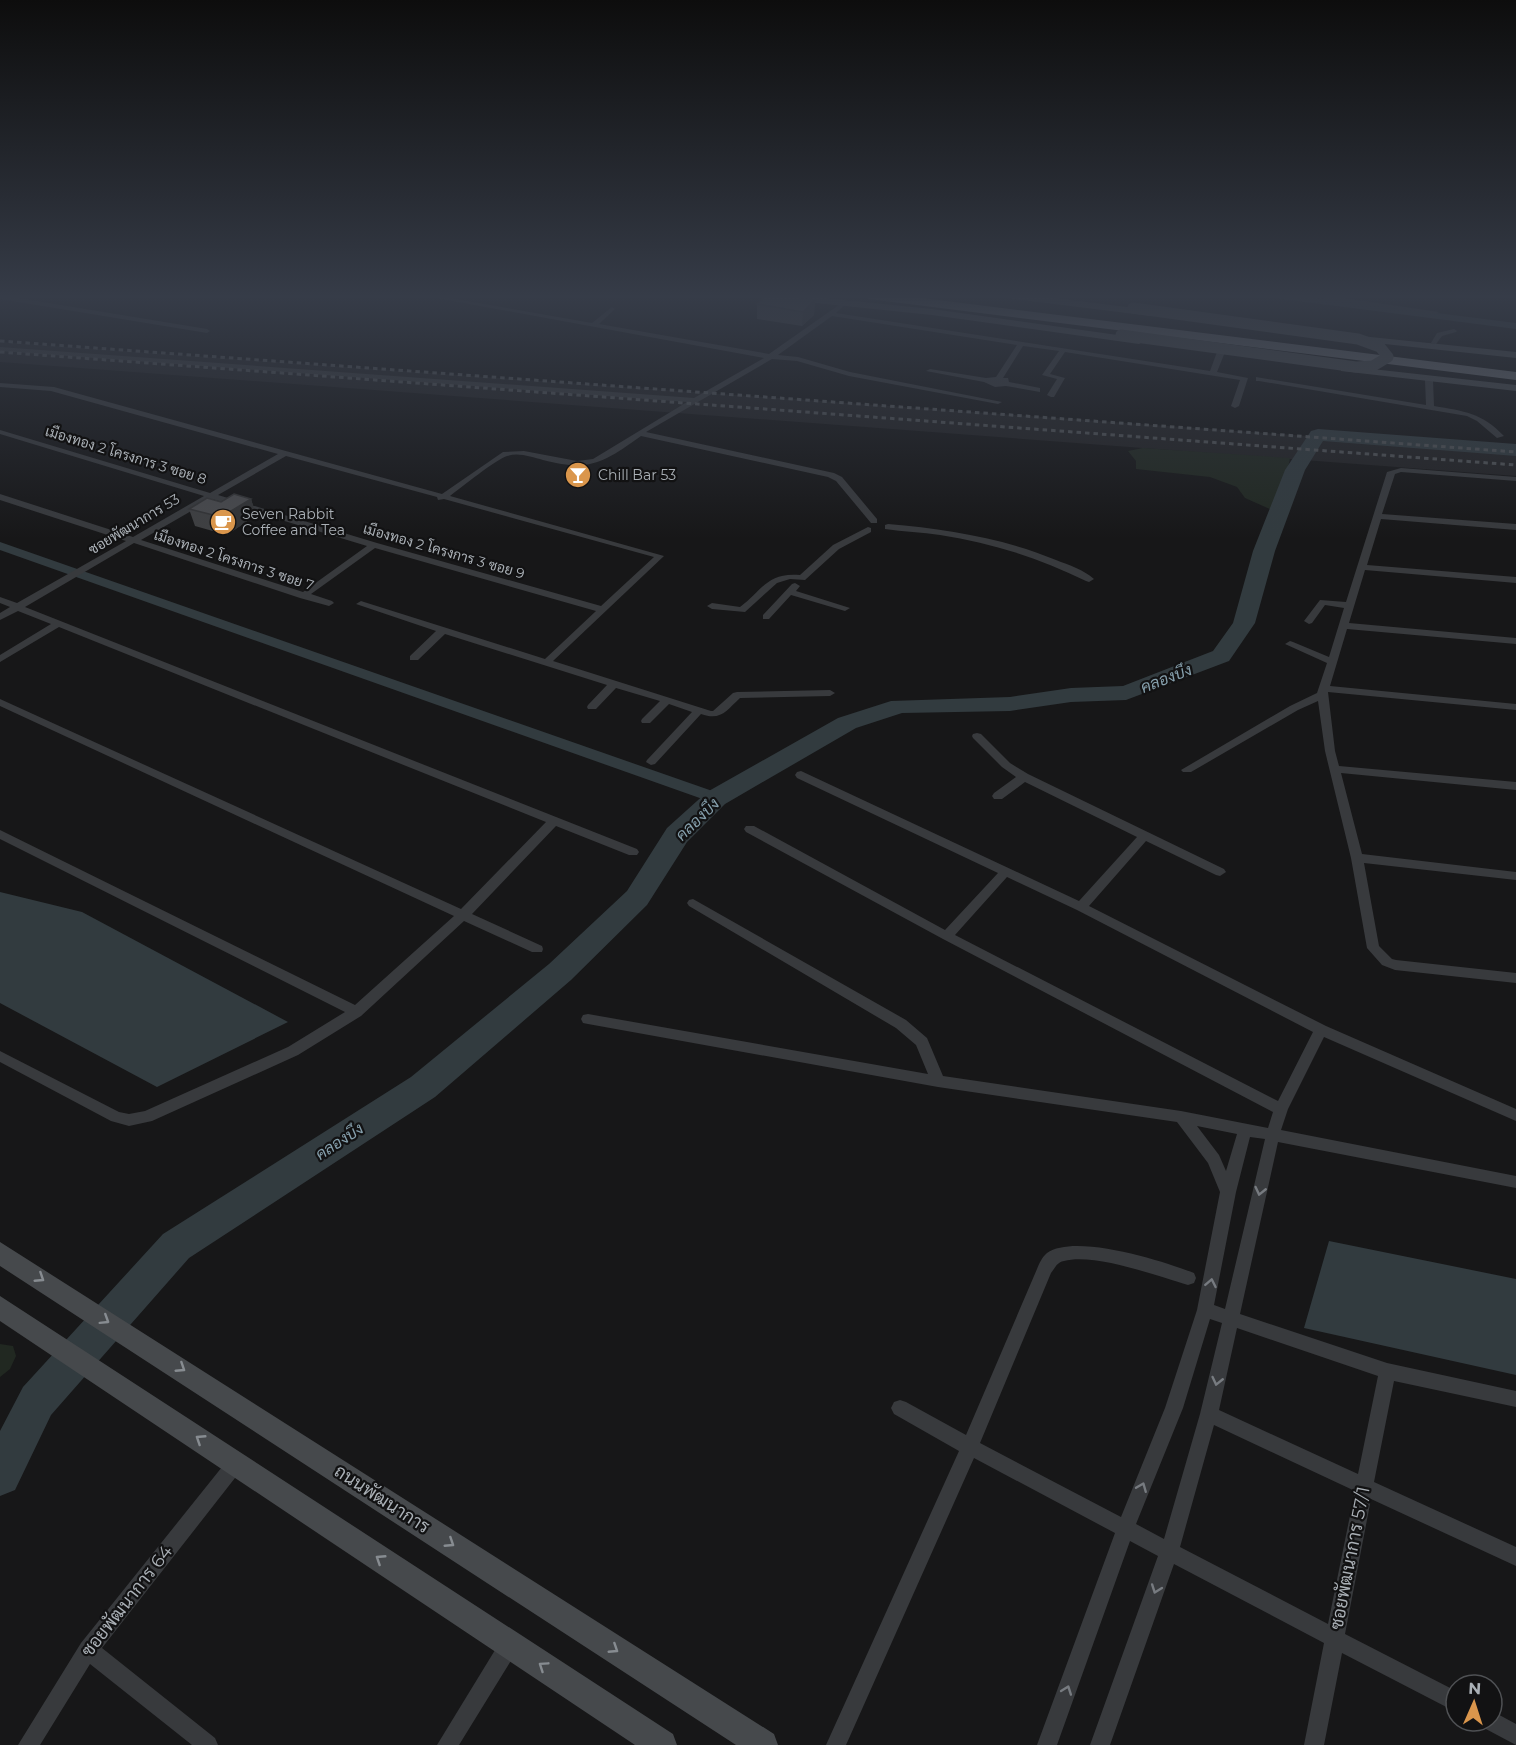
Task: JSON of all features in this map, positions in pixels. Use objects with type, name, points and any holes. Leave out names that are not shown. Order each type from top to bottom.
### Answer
[{"type":"main road","points":[[1403,376],[1516,388]]},
{"type":"main road","points":[[1425,376],[1497,386]]},
{"type":"main road","name":"ถนนพัฒนาการ","points":[[0,1252],[763,1745]]},
{"type":"main road","points":[[0,1306],[662,1745]]},
{"type":"street","points":[[374,376],[696,400]]},
{"type":"street","points":[[441,498],[503,454],[515,451],[587,463],[597,460],[639,433],[738,376]]},
{"type":"street","points":[[862,376],[998,402]]},
{"type":"street","points":[[964,376],[987,380],[999,378],[1005,380],[1006,384]]},
{"type":"street","points":[[1050,395],[1061,378],[1053,376]]},
{"type":"street","points":[[1235,376],[1244,378],[1235,406]]},
{"type":"street","points":[[1259,379],[1469,414],[1480,419],[1500,436]]},
{"type":"street","points":[[987,380],[996,385],[1006,384],[1036,390]]},
{"type":"street","points":[[1429,380],[1430,407]]},
{"type":"street","points":[[0,390],[5,385],[51,389],[441,498],[660,556],[547,662]]},
{"type":"street","name":"เมืองทอง 2 โครงการ 3 ซอย 8","points":[[0,432],[209,494]]},
{"type":"street","points":[[639,433],[831,475],[839,479],[874,521]]},
{"type":"street","name":"ซอยพัฒนาการ 53","points":[[0,617],[209,494],[283,454]]},
{"type":"street","points":[[1516,478],[1396,471],[1390,474],[1323,692],[1335,769],[1357,858],[1373,948],[1387,962],[1395,965],[1516,978]]},
{"type":"street","name":"เมืองทอง 2 โครงการ 3 ซอย 9","points":[[209,494],[374,545],[603,610]]},
{"type":"street","name":"เมืองทอง 2 โครงการ 3 ซอย 7","points":[[0,497],[329,603]]},
{"type":"street","points":[[1378,516],[1516,527]]},
{"type":"street","points":[[868,530],[867,524],[874,521],[884,522],[888,527]]},
{"type":"street","points":[[766,617],[802,578],[836,547],[868,530],[879,532],[888,527],[942,532],[1026,551],[1068,567],[1089,579]]},
{"type":"street","points":[[303,596],[374,545]]},
{"type":"street","points":[[1363,567],[1516,580]]},
{"type":"street","points":[[712,606],[742,610],[769,582],[783,577],[802,578]]},
{"type":"street","points":[[790,591],[845,608]]},
{"type":"street","points":[[0,600],[633,852]]},
{"type":"street","points":[[1309,621],[1323,602],[1351,606]]},
{"type":"street","points":[[361,604],[698,711],[716,714],[733,696],[747,693],[830,693]]},
{"type":"street","points":[[0,659],[59,623]]},
{"type":"street","points":[[1345,626],[1516,641]]},
{"type":"street","points":[[414,658],[443,630]]},
{"type":"street","points":[[1290,644],[1333,662]]},
{"type":"street","points":[[592,707],[614,684]]},
{"type":"street","points":[[1187,770],[1323,692],[1516,707]]},
{"type":"street","points":[[646,721],[667,700]]},
{"type":"street","points":[[0,702],[537,949]]},
{"type":"street","points":[[651,762],[698,711]]},
{"type":"street","points":[[977,736],[1006,765],[1023,777],[1220,872]]},
{"type":"street","points":[[1335,769],[1516,786]]},
{"type":"street","points":[[801,775],[1081,908],[1321,1030],[1516,1115]]},
{"type":"street","points":[[998,796],[1023,777]]},
{"type":"street","points":[[4,1063],[116,1117],[129,1120],[147,1117],[229,1081],[293,1051],[356,1012],[463,915],[554,821]]},
{"type":"street","points":[[750,829],[947,936],[1281,1109]]},
{"type":"street","points":[[0,834],[356,1012]]},
{"type":"street","points":[[1081,908],[1144,836]]},
{"type":"street","points":[[1357,858],[1516,876]]},
{"type":"street","points":[[947,936],[1005,872]]},
{"type":"street","points":[[693,903],[902,1024],[922,1042],[938,1081]]},
{"type":"street","points":[[588,1019],[938,1081],[1181,1117],[1516,1182]]},
{"type":"street","points":[[1100,1745],[1169,1551],[1209,1414],[1273,1134],[1281,1109],[1321,1030]]},
{"type":"street","points":[[1181,1117],[1214,1159],[1228,1192]]},
{"type":"street","points":[[1047,1745],[1126,1527],[1173,1408],[1205,1310],[1228,1192],[1245,1130]]},
{"type":"street","points":[[836,1745],[970,1447],[1045,1269],[1053,1257],[1092,1252],[1188,1278]]},
{"type":"street","points":[[1205,1310],[1387,1371],[1516,1400]]},
{"type":"street","name":"ซอยพัฒนาการ 57/1","points":[[1314,1745],[1387,1371]]},
{"type":"street","points":[[900,1408],[1444,1696]]},
{"type":"street","points":[[1209,1414],[1516,1557]]},
{"type":"street","name":"ซอยพัฒนาการ 64","points":[[28,1745],[88,1650],[236,1463]]},
{"type":"street","points":[[447,1745],[510,1644]]},
{"type":"street","points":[[88,1650],[208,1745]]},
{"type":"shaded area","points":[[192,376],[479,376],[1516,451],[1516,476]]},
{"type":"shaded area","points":[[1143,448],[1290,458],[1279,513],[1245,498],[1237,487],[1210,477],[1136,469],[1136,461],[1128,451]]},
{"type":"shaded area","points":[[0,892],[82,912],[288,1022],[157,1087],[0,1003]]},
{"type":"shaded area","points":[[1329,1241],[1516,1279],[1516,1375],[1304,1328]]},
{"type":"shaded area","points":[[0,1344],[13,1346],[16,1356],[10,1369],[0,1377]]},
{"type":"building","points":[[234,494],[251,499],[221,517],[189,509],[207,498],[221,502]]},
{"type":"waterway","name":"คลองบึง","points":[[0,1475],[37,1401],[176,1246],[423,1087],[560,972],[637,898],[677,835],[716,798],[847,723],[900,706],[952,707],[1010,704],[1071,695],[1126,693],[1221,656],[1244,623],[1264,551],[1295,470],[1318,435],[1516,450]]},
{"type":"waterway","points":[[0,546],[716,798]]},
{"type":"railway","points":[[328,376],[1516,465]]},
{"type":"railway","points":[[484,376],[1516,452]]},
{"type":"place","name":"Chill Bar 53","points":[[578,475]]},
{"type":"place","name":"Seven Rabbit Coffee and Tea","points":[[223,522]]}]
